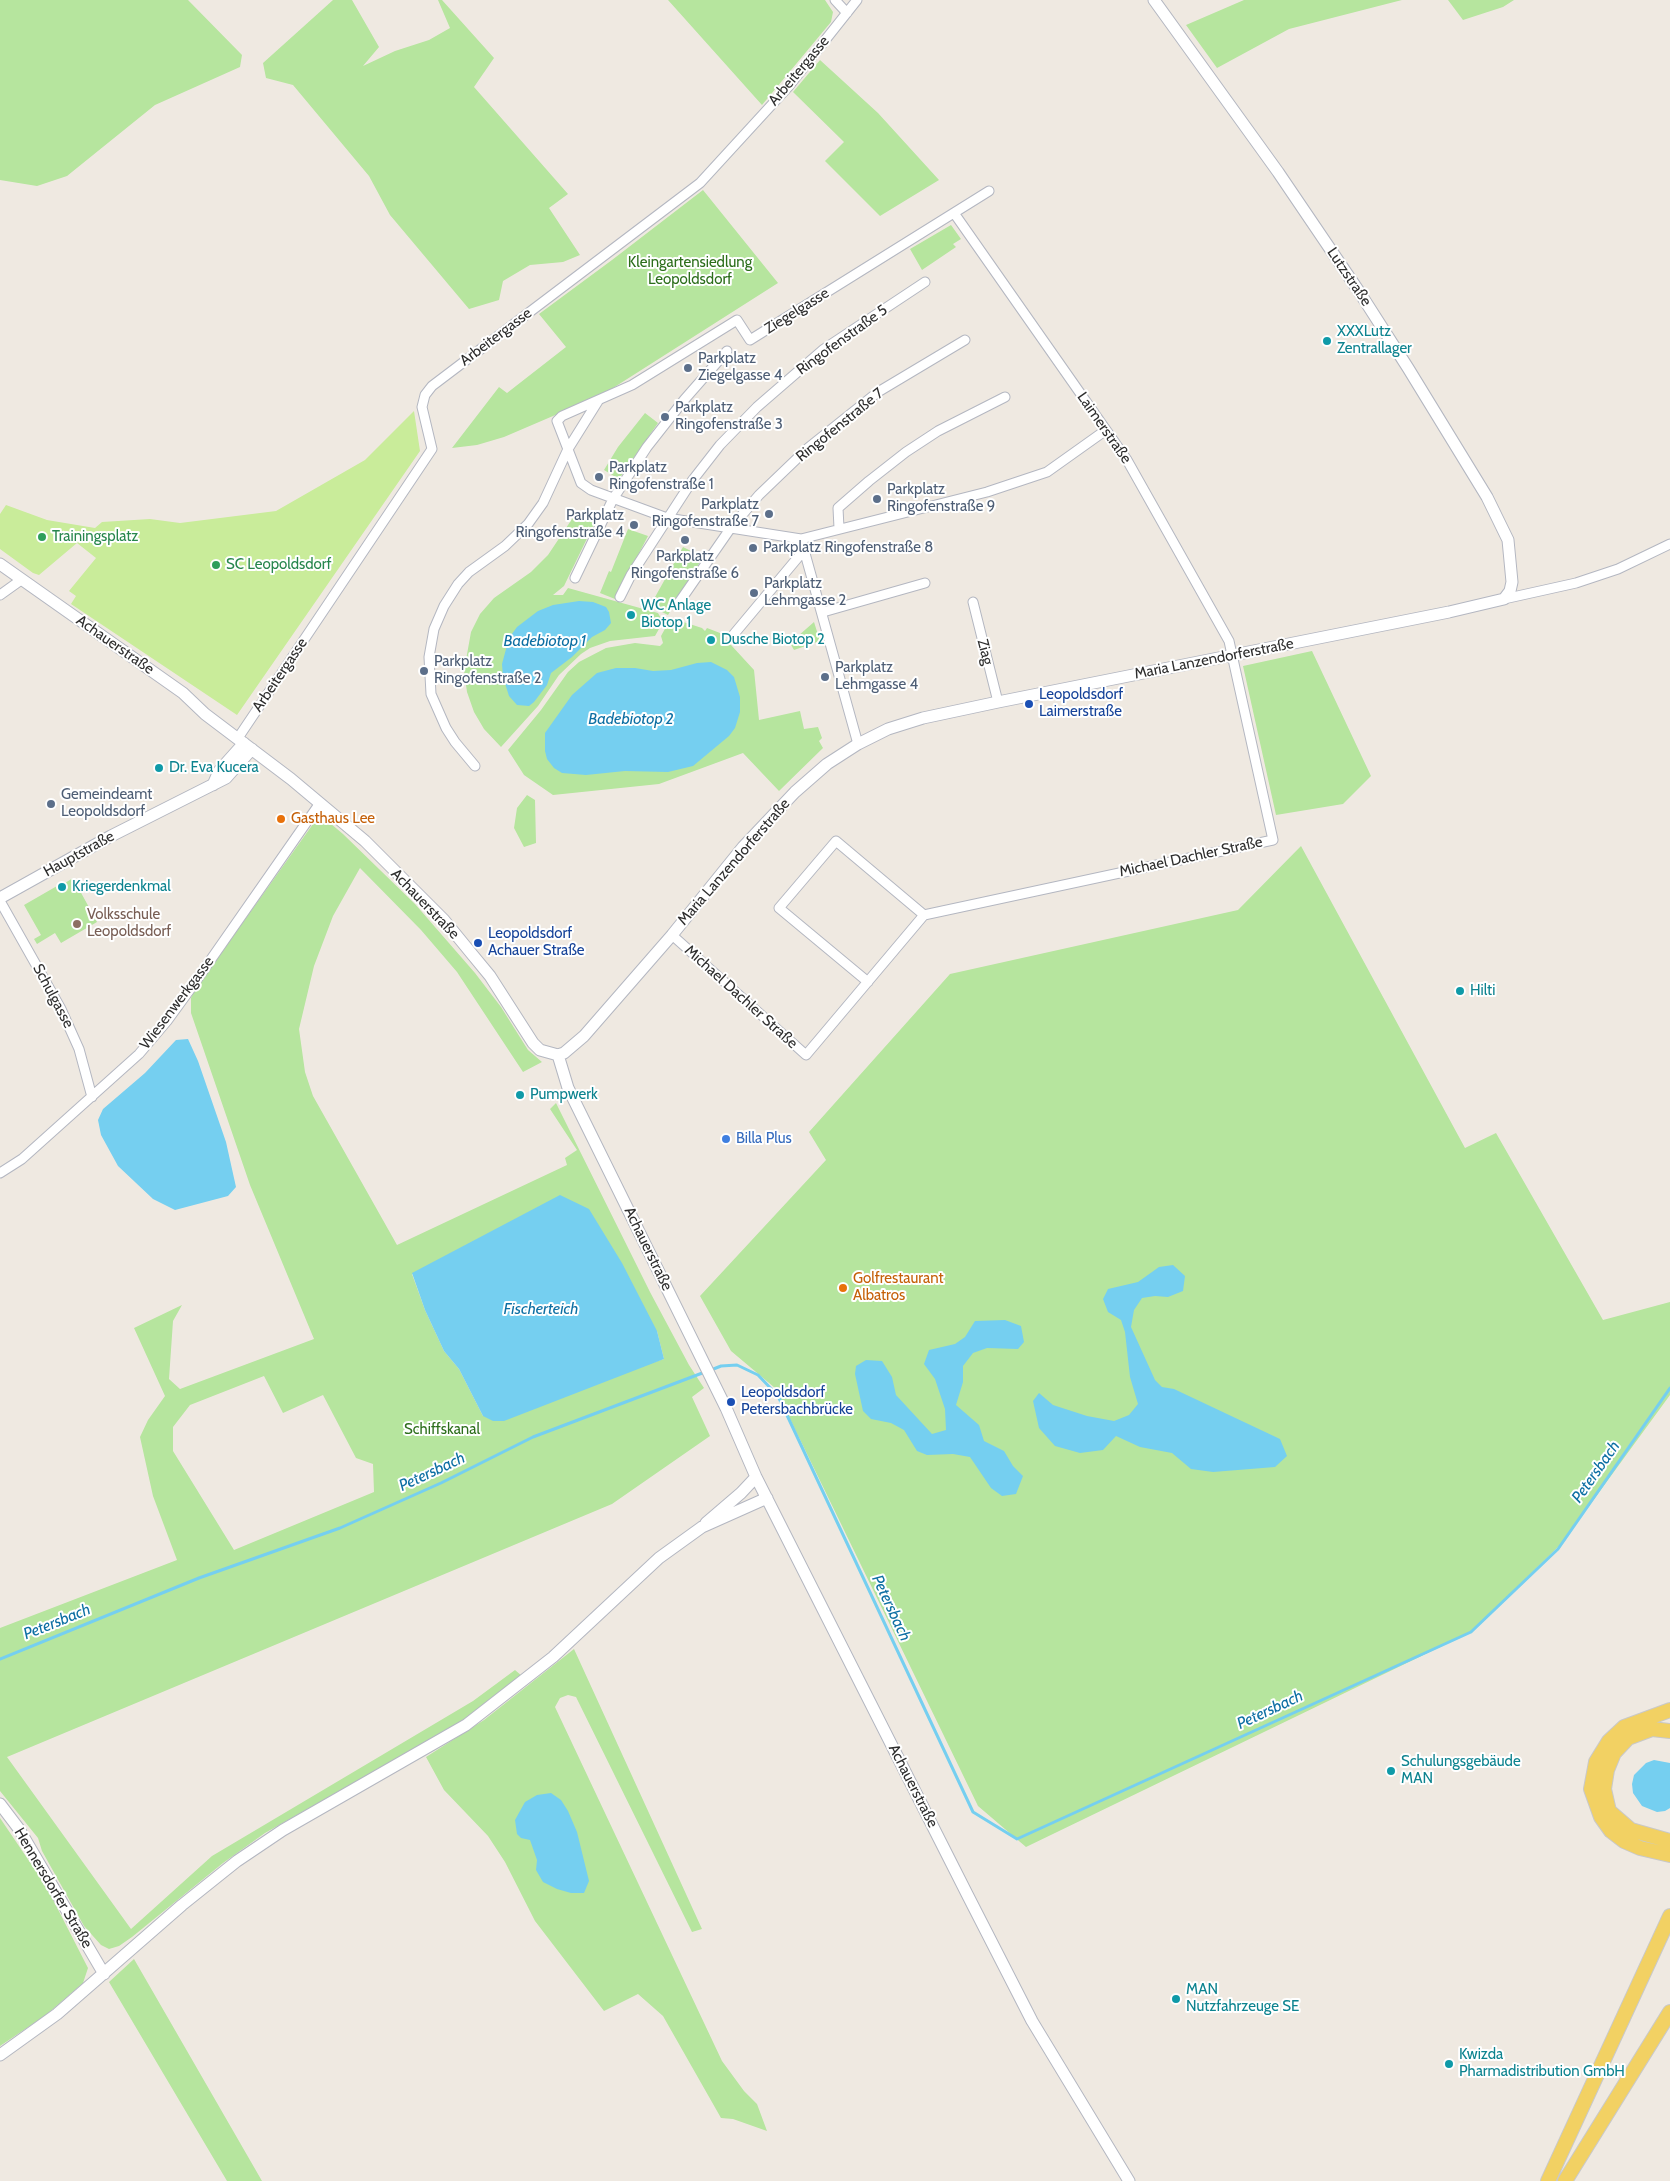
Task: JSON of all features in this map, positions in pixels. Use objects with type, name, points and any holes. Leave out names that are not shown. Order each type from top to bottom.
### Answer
[{"type":"main road","points":[[1670,1710],[1624,1727],[1609,1741],[1596,1762],[1591,1789],[1601,1817],[1611,1831],[1624,1841],[1640,1848],[1670,1855]]},
{"type":"main road","points":[[1670,1731],[1652,1729],[1628,1738],[1614,1753],[1607,1770],[1604,1788],[1610,1811],[1631,1830],[1670,1841]]},
{"type":"main road","points":[[1548,2181],[1670,1916]]},
{"type":"main road","points":[[1565,2181],[1670,2012]]},
{"type":"street","points":[[835,0],[847,13]]},
{"type":"street","name":"Arbeitergasse","points":[[245,743],[432,449],[422,407],[425,395],[432,386],[700,183],[788,87],[856,0]]},
{"type":"street","name":"Lutzstraße","points":[[1154,0],[1278,172],[1360,293],[1487,497],[1508,540],[1512,582],[1510,591],[1504,599]]},
{"type":"street","name":"Ziegelgasse","points":[[568,449],[557,421],[562,416],[632,385],[737,320],[750,340],[989,191]]},
{"type":"street","name":"Laimerstraße","points":[[954,213],[1127,460],[1229,641],[1232,656]]},
{"type":"street","name":"Ringofenstraße 5","points":[[620,597],[631,575],[667,518],[692,481],[720,445],[757,407],[824,349],[925,282]]},
{"type":"street","name":"Ringofenstraße 7","points":[[678,604],[730,529],[759,495],[808,448],[878,392],[965,340]]},
{"type":"street","points":[[575,578],[613,499],[664,424],[727,351]]},
{"type":"street","points":[[839,528],[838,508],[869,481],[906,452],[938,431],[1005,397]]},
{"type":"street","points":[[475,766],[450,735],[431,694],[429,657],[434,629],[444,606],[458,584],[469,572],[505,546],[528,524],[543,503],[568,449],[598,401]]},
{"type":"street","points":[[568,449],[581,483],[591,490],[613,499],[667,518],[801,539],[986,492],[1047,472],[1106,430]]},
{"type":"street","points":[[801,539],[858,744]]},
{"type":"street","name":"Maria Lanzendorferstraße","points":[[558,1055],[564,1053],[584,1036],[672,935],[743,847],[795,792],[827,764],[858,744],[888,729],[924,718],[998,702],[1449,612],[1576,583],[1618,569],[1670,544]]},
{"type":"street","points":[[734,634],[805,549]]},
{"type":"street","name":"Achauerstraße","points":[[0,564],[183,693],[205,714],[245,743],[365,842],[444,920],[490,976],[533,1043],[540,1050],[558,1055],[568,1088],[713,1382],[756,1477],[1032,2021],[1129,2181]]},
{"type":"street","points":[[0,595],[21,580]]},
{"type":"street","points":[[822,612],[924,583]]},
{"type":"street","name":"Ziag","points":[[973,602],[998,702]]},
{"type":"street","name":"Michael Dachler Straße","points":[[672,935],[806,1055],[924,915],[1273,840],[1232,656]]},
{"type":"street","name":"Hauptstraße","points":[[0,899],[111,836],[213,785],[219,771],[245,743]]},
{"type":"street","name":"Wiesenwerkgasse","points":[[0,1173],[22,1159],[139,1054],[167,1021],[320,803]]},
{"type":"street","points":[[868,982],[779,908],[836,841],[924,915]]},
{"type":"street","name":"Schulgasse","points":[[0,899],[61,1008],[79,1050],[92,1097]]},
{"type":"street","points":[[0,2055],[57,2014],[182,1905],[237,1862],[283,1830],[428,1748],[490,1708],[553,1657],[658,1558],[702,1527],[741,1493],[756,1477]]},
{"type":"street","points":[[702,1527],[767,1498]]},
{"type":"street","name":"Hennersdorfer Straße","points":[[0,1804],[19,1829],[104,1974]]},
{"type":"green space","points":[[0,0],[188,0],[242,55],[240,67],[155,105],[67,176],[37,186],[0,180]]},
{"type":"green space","points":[[333,0],[352,0],[379,47],[363,66],[395,51],[429,40],[450,28],[438,0],[442,0],[494,58],[474,87],[568,194],[549,208],[580,255],[563,262],[530,265],[503,281],[499,300],[469,309],[390,215],[369,176],[293,85],[266,78],[263,63]]},
{"type":"green space","points":[[668,0],[825,0],[833,12],[831,22],[762,105]]},
{"type":"green space","points":[[1244,0],[1402,0],[1289,29],[1217,68],[1186,25]]},
{"type":"green space","points":[[1448,0],[1514,0],[1503,7],[1463,20]]},
{"type":"green space","points":[[820,60],[878,113],[939,180],[880,216],[825,161],[844,142],[793,92]]},
{"type":"green space","name":"Kleingartensiedlung Leopoldsdorf","points":[[703,190],[778,283],[602,395],[504,437],[477,445],[452,448],[499,387],[507,393],[566,347],[539,314]]},
{"type":"green space","points":[[951,225],[961,239],[953,244],[956,247],[922,270],[910,249]]},
{"type":"green space","name":"SC Leopoldsdorf","points":[[414,411],[420,451],[237,715],[71,604],[76,596],[69,591],[96,558],[77,543],[39,575],[33,573],[0,549],[0,514],[6,505],[47,520],[95,528],[102,522],[150,519],[180,523],[276,511],[365,460]]},
{"type":"green space","points":[[645,413],[658,423],[619,479],[604,470],[618,447]]},
{"type":"green space","points":[[576,513],[595,522],[564,586],[553,595],[563,595],[568,588],[658,613],[663,622],[655,636],[610,641],[590,648],[581,654],[559,675],[538,706],[501,747],[484,729],[474,712],[467,692],[464,671],[471,632],[480,614],[494,598],[531,572],[548,555]]},
{"type":"green space","points":[[628,529],[648,536],[615,599],[600,593],[609,571],[611,572]]},
{"type":"green space","points":[[683,547],[703,557],[668,615],[650,606]]},
{"type":"green space","points":[[671,618],[702,628],[705,631],[707,628],[720,633],[754,670],[759,720],[800,711],[804,729],[818,727],[822,738],[819,741],[823,748],[779,791],[743,753],[659,784],[553,795],[524,775],[508,750],[541,710],[568,672],[579,662],[606,648],[635,643],[660,646],[663,643],[661,636]]},
{"type":"green space","points":[[814,622],[820,641],[794,650],[790,643]]},
{"type":"green space","points":[[1312,651],[1371,776],[1343,804],[1276,815],[1243,666]]},
{"type":"green space","points":[[527,795],[535,800],[536,843],[524,847],[514,828],[517,808]]},
{"type":"green space","name":"Schiffskanal","points":[[318,817],[324,818],[415,904],[475,973],[501,1007],[528,1050],[542,1062],[523,1072],[457,972],[421,930],[360,868],[333,916],[314,966],[299,1029],[305,1072],[313,1096],[397,1245],[567,1165],[565,1158],[577,1150],[550,1109],[556,1103],[650,1292],[689,1365],[704,1388],[692,1397],[710,1436],[612,1504],[7,1757],[131,1929],[212,1856],[473,1701],[515,1670],[522,1676],[481,1708],[447,1730],[265,1833],[223,1863],[132,1937],[119,1946],[109,1949],[101,1945],[84,1926],[42,1851],[38,1838],[0,1791],[0,1628],[177,1560],[153,1496],[140,1437],[148,1420],[165,1396],[134,1328],[182,1305],[173,1321],[169,1379],[180,1389],[314,1339],[250,1185],[191,1013],[191,998],[194,991]],"holes":[[[412,1274],[657,1331],[664,1359],[483,1416],[459,1369],[444,1351],[425,1310]],[[264,1376],[283,1413],[323,1395],[356,1458],[373,1464],[374,1492],[234,1550],[173,1451],[173,1427],[190,1405]]]},
{"type":"green space","points":[[1301,846],[1465,1148],[1496,1133],[1603,1320],[1670,1302],[1670,1395],[1562,1543],[1471,1632],[1026,1847],[978,1806],[775,1388],[731,1351],[700,1296],[826,1160],[809,1132],[950,974],[1238,910]]},
{"type":"green space","points":[[73,878],[97,922],[61,943],[55,933],[37,944],[34,939],[41,935],[24,905],[57,886],[60,892],[68,888],[65,883]]},
{"type":"green space","points":[[574,1649],[702,1929],[692,1932],[576,1697],[568,1695],[560,1698],[555,1707],[722,2061],[744,2091],[757,2104],[767,2131],[733,2119],[721,2118],[663,2016],[638,1994],[604,2011],[535,1921],[505,1862],[488,1836],[444,1790],[426,1757],[484,1720]]},
{"type":"green space","points":[[0,1818],[46,1886],[88,1968],[83,1983],[46,2015],[0,2046]]},
{"type":"green space","points":[[134,1959],[262,2181],[227,2181],[109,1982]]},
{"type":"water","name":"Badebiotop 1","points":[[579,601],[593,602],[606,607],[611,623],[605,630],[592,637],[572,657],[551,673],[547,685],[534,702],[529,706],[517,705],[509,696],[503,677],[502,664],[509,638],[517,627],[538,611],[553,605]]},
{"type":"water","name":"Badebiotop 2","points":[[711,662],[727,670],[734,677],[740,697],[740,712],[735,728],[729,736],[693,766],[668,772],[625,771],[586,775],[562,773],[554,768],[547,759],[545,733],[572,695],[597,673],[616,668],[635,668],[653,671],[671,670],[697,663]]},
{"type":"water","points":[[188,1039],[198,1061],[226,1142],[236,1187],[228,1196],[175,1210],[153,1199],[118,1166],[101,1135],[98,1120],[103,1109],[145,1073],[176,1040]]},
{"type":"water","name":"Fischerteich","points":[[560,1195],[589,1209],[622,1263],[657,1331],[664,1359],[504,1421],[493,1421],[483,1416],[459,1369],[444,1351],[425,1310],[412,1273]]},
{"type":"water","points":[[1173,1265],[1185,1276],[1183,1291],[1168,1297],[1142,1298],[1134,1310],[1131,1327],[1155,1380],[1162,1387],[1174,1389],[1280,1439],[1287,1456],[1275,1467],[1213,1472],[1191,1469],[1172,1453],[1140,1447],[1116,1436],[1103,1450],[1080,1453],[1055,1446],[1039,1428],[1033,1401],[1039,1393],[1053,1405],[1087,1416],[1114,1421],[1129,1415],[1138,1404],[1130,1377],[1125,1332],[1121,1320],[1108,1312],[1103,1299],[1108,1289],[1138,1282],[1159,1267]]},
{"type":"water","points":[[1005,1320],[1021,1326],[1024,1342],[1018,1349],[987,1348],[973,1353],[963,1366],[963,1382],[956,1405],[979,1425],[984,1441],[1004,1451],[1013,1466],[1023,1476],[1016,1494],[1002,1496],[991,1488],[970,1457],[953,1454],[927,1455],[917,1451],[904,1430],[891,1423],[871,1419],[863,1411],[855,1374],[856,1366],[866,1360],[882,1361],[892,1377],[896,1395],[932,1434],[946,1430],[945,1409],[935,1379],[924,1364],[929,1350],[955,1344],[965,1337],[975,1321]]},
{"type":"water","points":[[1654,1760],[1670,1763],[1670,1808],[1665,1811],[1657,1812],[1642,1806],[1633,1793],[1634,1775],[1646,1763]]},
{"type":"water","points":[[551,1793],[561,1800],[577,1832],[589,1881],[584,1893],[571,1893],[543,1882],[536,1870],[537,1860],[530,1840],[521,1838],[517,1834],[515,1820],[525,1802],[537,1795]]},
{"type":"waterway","name":"Petersbach","points":[[711,1370],[721,1366],[737,1365],[758,1375],[778,1396],[973,1812],[1017,1839],[1471,1632],[1558,1549],[1670,1388]]},
{"type":"waterway","name":"Petersbach","points":[[0,1659],[199,1578],[340,1528],[441,1483],[533,1437],[705,1372]]},
{"type":"place","name":"XXXLutz Zentrallager","points":[[1327,341]]},
{"type":"place","name":"Parkplatz Ziegelgasse 4","points":[[688,368]]},
{"type":"place","name":"Parkplatz Ringofenstraße 3","points":[[665,417]]},
{"type":"place","name":"Parkplatz Ringofenstraße 1","points":[[599,477]]},
{"type":"place","name":"Parkplatz Ringofenstraße 9","points":[[877,499]]},
{"type":"place","name":"Parkplatz Ringofenstraße 7","points":[[769,514]]},
{"type":"place","name":"Parkplatz Ringofenstraße 4","points":[[634,525]]},
{"type":"place","name":"Trainingsplatz","points":[[42,537]]},
{"type":"place","name":"Parkplatz Ringofenstraße 6","points":[[685,540]]},
{"type":"place","name":"Parkplatz Ringofenstraße 8","points":[[753,548]]},
{"type":"place","name":"SC Leopoldsdorf","points":[[216,565]]},
{"type":"place","name":"Parkplatz Lehmgasse 2","points":[[754,593]]},
{"type":"place","name":"WC Anlage Biotop 1","points":[[631,615]]},
{"type":"place","name":"Dusche Biotop 2","points":[[711,640]]},
{"type":"place","name":"Parkplatz Ringofenstraße 2","points":[[424,671]]},
{"type":"place","name":"Parkplatz Lehmgasse 4","points":[[825,677]]},
{"type":"place","name":"Leopoldsdorf Laimerstraße","points":[[1029,704]]},
{"type":"place","name":"Dr. Eva Kucera","points":[[159,768]]},
{"type":"place","name":"Gemeindeamt Leopoldsdorf","points":[[51,804]]},
{"type":"place","name":"Gasthaus Lee","points":[[281,819]]},
{"type":"place","name":"Kriegerdenkmal","points":[[62,887]]},
{"type":"place","name":"Volksschule Leopoldsdorf","points":[[77,924]]},
{"type":"place","name":"Leopoldsdorf Achauer Straße","points":[[478,943]]},
{"type":"place","name":"Hilti","points":[[1460,991]]},
{"type":"place","name":"Pumpwerk","points":[[520,1095]]},
{"type":"place","name":"Billa Plus","points":[[726,1139]]},
{"type":"place","name":"Golfrestaurant Albatros","points":[[843,1288]]},
{"type":"place","name":"Leopoldsdorf Petersbachbrücke","points":[[731,1402]]},
{"type":"place","name":"Schulungsgebäude MAN","points":[[1391,1771]]},
{"type":"place","name":"MAN Nutzfahrzeuge SE","points":[[1176,1999]]},
{"type":"place","name":"Kwizda Pharmadistribution GmbH","points":[[1449,2064]]}]
